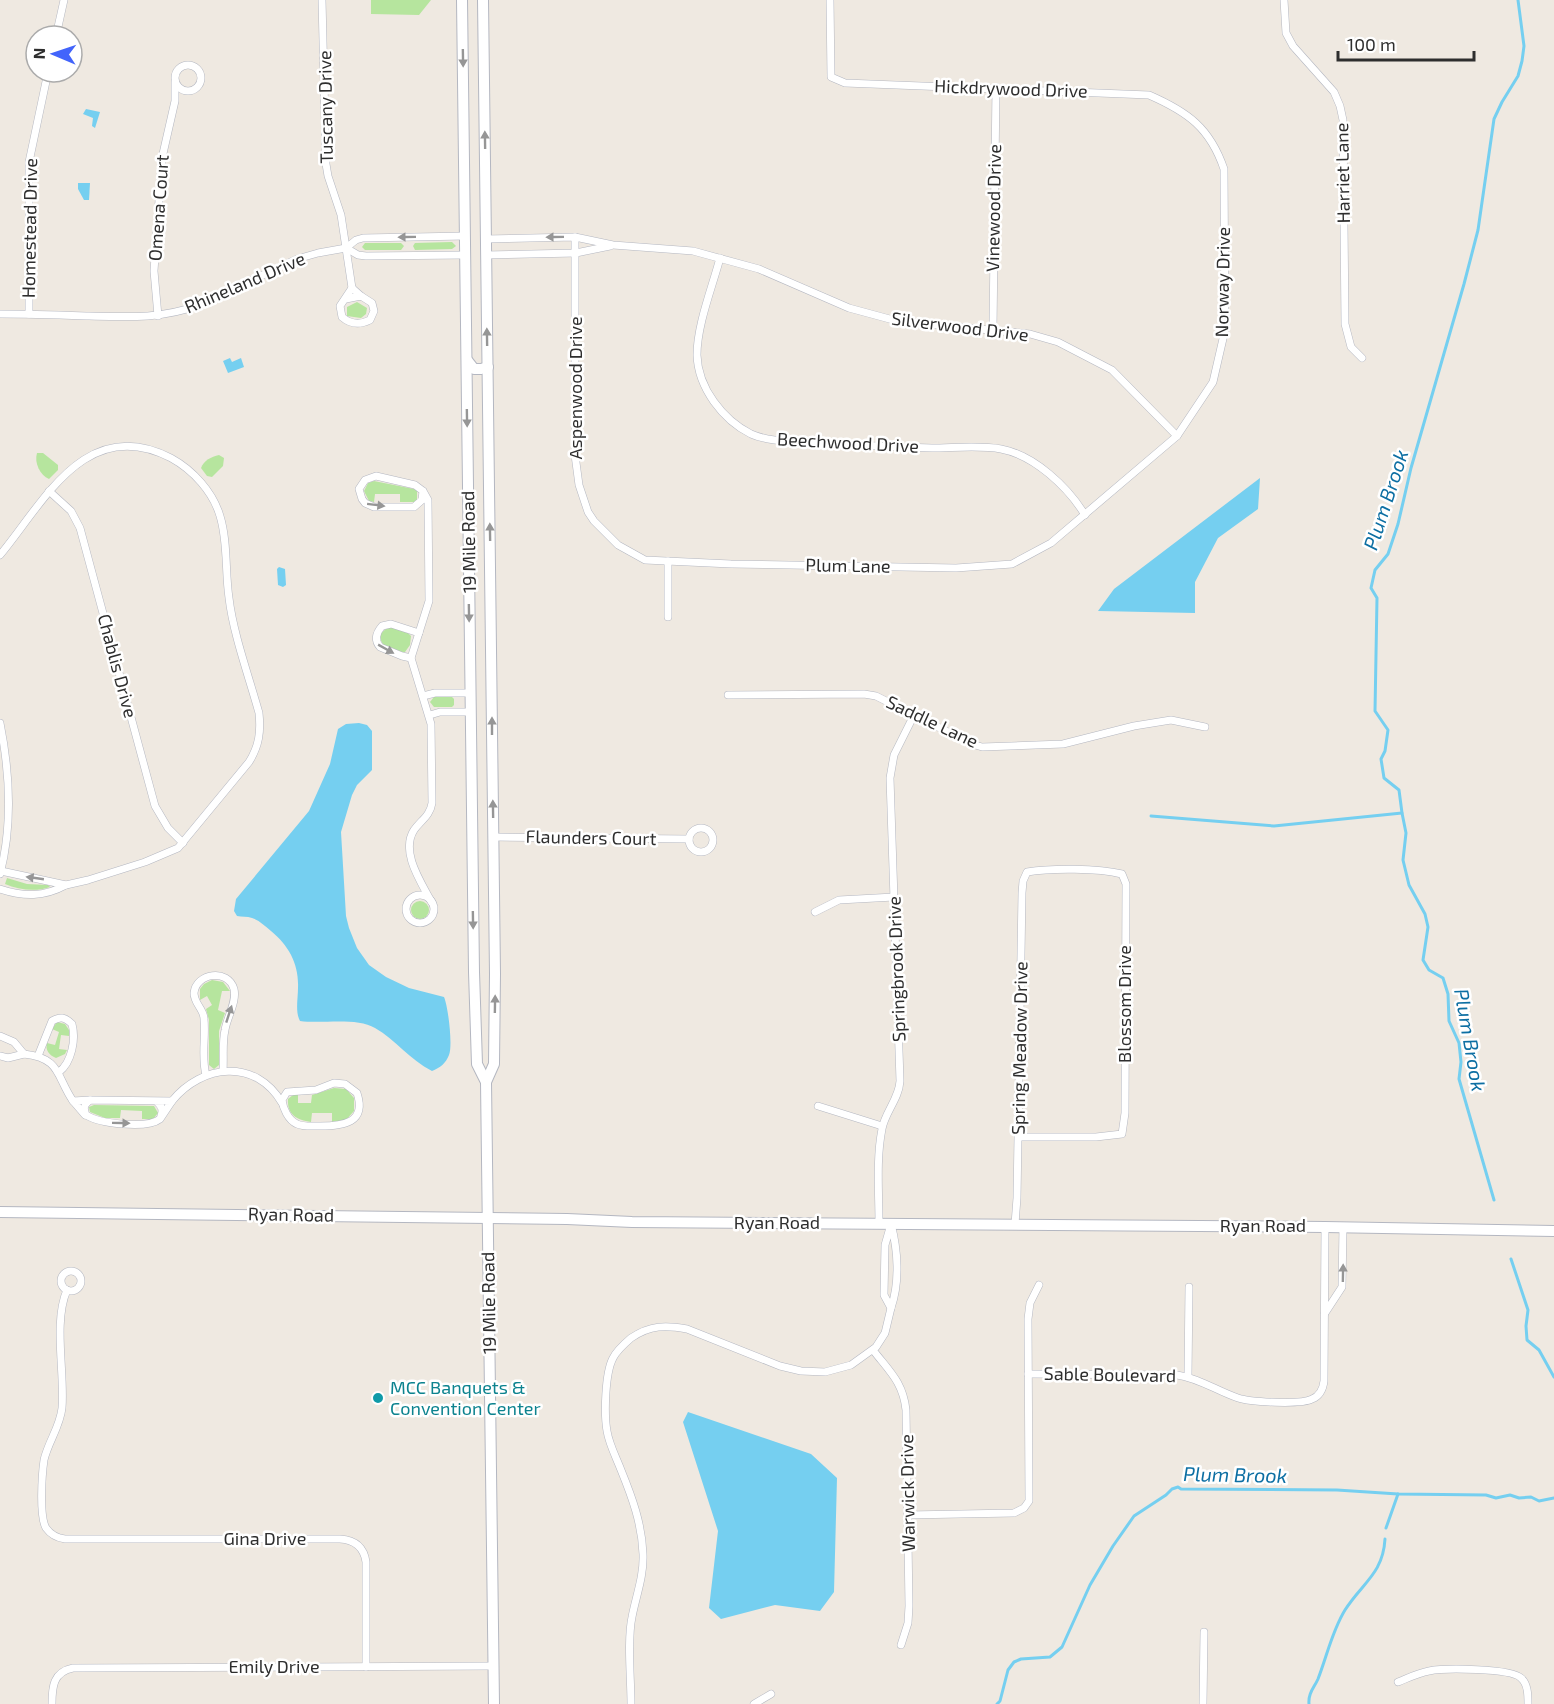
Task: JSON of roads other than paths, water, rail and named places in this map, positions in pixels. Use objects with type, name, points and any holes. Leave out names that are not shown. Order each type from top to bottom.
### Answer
[{"type":"main road","name":"19 Mile Road","points":[[462,0],[475,1033],[477,1064],[486,1082]]},
{"type":"main road","name":"19 Mile Road","points":[[483,0],[494,837],[494,1064],[486,1082],[494,1704]]},
{"type":"main road","points":[[465,190],[478,188],[486,198]]},
{"type":"main road","points":[[467,360],[474,369],[488,367]]},
{"type":"main road","points":[[470,690],[477,685],[485,686],[492,695]]},
{"type":"main road","points":[[473,868],[480,878],[487,880],[494,877]]},
{"type":"main road","points":[[475,1033],[484,1041],[494,1038]]},
{"type":"main road","name":"Ryan Road","points":[[0,1212],[641,1222],[1343,1227],[1554,1231]]},
{"type":"street","points":[[59,24],[64,0]]},
{"type":"street","name":"Tuscany Drive","points":[[322,0],[326,164],[341,215],[352,288]]},
{"type":"street","name":"Hickdrywood Drive","points":[[830,0],[831,77],[845,83],[996,87],[1149,95],[1187,116]]},
{"type":"street","name":"Harriet Lane","points":[[1284,0],[1286,33],[1293,46],[1334,92],[1340,105],[1343,120],[1345,324],[1351,347],[1362,358]]},
{"type":"street","points":[[174,101],[196,87],[200,80],[196,68],[188,65],[180,67],[176,74],[176,82],[181,89],[189,91]]},
{"type":"street","name":"Omena Court","points":[[158,316],[154,272],[162,158],[176,82]]},
{"type":"street","name":"Homestead Drive","points":[[29,314],[30,162],[46,84]]},
{"type":"street","name":"Vinewood Drive","points":[[993,329],[996,87]]},
{"type":"street","name":"Norway Drive","points":[[1085,515],[1177,436],[1213,382],[1226,330],[1224,169],[1218,153],[1203,128],[1187,116]]},
{"type":"street","name":"Rhineland Drive","points":[[0,314],[158,316],[199,305],[308,255],[346,248],[356,240],[363,238],[465,236]]},
{"type":"street","name":"Silverwood Drive","points":[[486,239],[576,237],[613,245],[693,251],[759,269],[849,308],[897,321],[1030,334],[1058,342],[1112,370],[1177,436]]},
{"type":"street","name":"Aspenwood Drive","points":[[576,237],[575,455],[579,485],[588,512],[604,532]]},
{"type":"street","name":"Silverwood Drive","points":[[486,255],[576,253],[613,245]]},
{"type":"street","name":"Rhineland Drive","points":[[346,248],[358,255],[366,256],[465,255]]},
{"type":"street","name":"Beechwood Drive","points":[[720,258],[699,333],[697,355],[699,369],[709,395],[729,420],[753,434],[771,439],[873,447],[1000,449],[1021,456],[1045,471],[1066,491],[1085,515]]},
{"type":"street","points":[[352,288],[361,296],[369,300],[374,311],[370,320],[351,322],[342,317],[340,306],[352,288]]},
{"type":"street","points":[[346,298],[361,296]]},
{"type":"street","points":[[0,555],[49,491],[79,461],[97,453],[121,448],[146,449],[169,457],[188,469],[216,503],[223,526],[229,600],[259,713],[260,730],[257,746],[249,762],[183,843],[168,853],[146,862],[66,885],[51,893],[36,895],[0,889]]},
{"type":"street","points":[[428,507],[369,506],[362,500],[359,489],[364,480],[375,476],[415,485],[423,491],[428,500],[429,601],[411,658],[430,715],[432,803],[428,815],[416,827],[408,843],[409,851],[432,903],[433,912],[429,920],[421,923],[412,921],[406,914],[409,900],[417,896],[426,897],[432,903]]},
{"type":"street","name":"Chablis Drive","points":[[49,491],[66,505],[80,528],[152,795],[160,816],[183,843]]},
{"type":"street","points":[[414,507],[422,500],[423,491]]},
{"type":"street","name":"Plum Lane","points":[[604,532],[618,545],[645,560],[743,565],[956,568],[1012,564],[1051,543],[1085,515]]},
{"type":"street","points":[[668,561],[668,617]]},
{"type":"street","points":[[411,658],[380,647],[376,634],[382,626],[391,624],[419,633]]},
{"type":"street","points":[[423,696],[470,690]]},
{"type":"street","name":"Saddle Lane","points":[[728,695],[864,694],[876,696],[982,747],[1062,744],[1134,726],[1171,720],[1205,727]]},
{"type":"street","points":[[430,715],[440,712],[471,712]]},
{"type":"street","name":"Springbrook Drive","points":[[879,1224],[879,1153],[882,1126],[900,1092],[890,778],[894,756],[914,715]]},
{"type":"street","points":[[0,723],[8,772],[9,796],[6,842],[0,872],[66,885]]},
{"type":"street","name":"Flaunders Court","points":[[494,837],[689,839]]},
{"type":"street","name":"Spring Meadow Drive","points":[[1014,1224],[1017,1198],[1023,881],[1027,872],[1039,870],[1109,871],[1122,874]]},
{"type":"street","name":"Blossom Drive","points":[[1018,1137],[1096,1137],[1122,1134],[1125,1113],[1126,884],[1122,874]]},
{"type":"street","points":[[417,896],[422,883]]},
{"type":"street","points":[[815,912],[839,900],[894,897]]},
{"type":"street","points":[[206,1075],[204,1018],[194,992],[201,980],[212,975],[223,976],[227,979],[234,993],[224,1034],[224,1071]]},
{"type":"street","points":[[38,1056],[52,1021],[57,1018],[66,1018],[72,1024],[74,1038],[69,1059],[59,1072]]},
{"type":"street","points":[[0,1036],[14,1042],[24,1054]]},
{"type":"street","points":[[0,1056],[8,1058],[24,1054],[38,1056],[52,1063],[73,1101],[86,1115],[103,1122],[152,1123],[160,1119],[172,1101],[189,1085],[206,1075],[224,1071],[249,1075],[273,1090],[293,1122],[304,1125],[343,1125],[352,1120],[359,1110],[357,1093],[345,1084],[334,1083],[316,1090],[273,1090]]},
{"type":"street","points":[[282,1103],[282,1096],[289,1090]]},
{"type":"street","points":[[73,1101],[172,1101]]},
{"type":"street","points":[[86,1115],[84,1107],[90,1101]]},
{"type":"street","points":[[157,1101],[162,1108],[160,1119]]},
{"type":"street","points":[[818,1106],[882,1126]]},
{"type":"street","points":[[891,1224],[885,1245],[884,1295],[891,1308]]},
{"type":"street","points":[[631,1704],[631,1627],[642,1566],[641,1531],[634,1502],[607,1432],[609,1366],[613,1358],[625,1343],[647,1329],[672,1326],[687,1329],[780,1366],[814,1372],[851,1365],[873,1350],[885,1333],[896,1295],[896,1245],[891,1224]]},
{"type":"street","name":"Sable Boulevard","points":[[1028,1374],[1188,1376],[1246,1400],[1302,1401],[1314,1399],[1323,1388],[1324,1381],[1325,1227]]},
{"type":"street","points":[[1325,1313],[1342,1287],[1343,1227]]},
{"type":"street","points":[[908,1515],[1014,1513],[1024,1508],[1030,1494],[1029,1312],[1030,1303],[1039,1285]]},
{"type":"street","points":[[1188,1376],[1189,1287]]},
{"type":"street","name":"Gina Drive","points":[[67,1290],[61,1313],[61,1416],[47,1450],[44,1468],[43,1518],[48,1531],[54,1536],[65,1539],[340,1539],[353,1542],[362,1549],[366,1562],[366,1667]]},
{"type":"street","name":"Warwick Drive","points":[[873,1350],[900,1383],[905,1395],[909,1606],[908,1623],[901,1645]]},
{"type":"street","points":[[1203,1704],[1204,1632]]},
{"type":"street","name":"Emily Drive","points":[[52,1704],[52,1685],[61,1672],[73,1668],[494,1666]]},
{"type":"street","points":[[1398,1682],[1434,1670],[1508,1671],[1520,1676],[1525,1682],[1528,1704]]},
{"type":"street","points":[[754,1704],[771,1694]]},
{"type":"water","points":[[86,109],[100,112],[95,128],[92,126],[93,118],[83,114]]},
{"type":"water","points":[[78,183],[90,183],[89,200],[84,200],[78,189]]},
{"type":"water","points":[[230,358],[232,362],[241,358],[244,367],[228,373],[223,361]]},
{"type":"water","points":[[1260,478],[1258,509],[1218,538],[1195,582],[1195,613],[1098,611],[1114,589]]},
{"type":"water","points":[[279,567],[285,569],[286,585],[283,587],[278,585],[277,569]]},
{"type":"water","points":[[346,724],[367,725],[372,731],[372,770],[357,785],[352,795],[341,832],[346,916],[357,948],[369,965],[386,977],[409,988],[444,997],[450,1026],[450,1050],[444,1063],[432,1071],[383,1033],[368,1025],[349,1022],[300,1021],[297,1009],[297,971],[288,949],[260,922],[250,917],[237,916],[234,911],[236,899],[309,811],[330,764],[338,729]]},
{"type":"water","points":[[688,1412],[811,1454],[837,1478],[834,1592],[820,1611],[775,1605],[721,1619],[709,1608],[718,1531],[683,1422]]},
{"type":"waterway","name":"Plum Brook","points":[[1494,1200],[1459,1079],[1461,1062],[1459,1043],[1449,1021],[1448,994],[1443,978],[1429,970],[1423,960],[1428,927],[1425,914],[1409,885],[1403,860],[1406,833],[1399,790],[1384,778],[1381,759],[1385,751],[1388,730],[1375,711],[1377,598],[1371,588],[1375,570],[1388,554],[1398,524],[1411,468],[1464,284],[1478,230],[1494,119],[1518,76],[1522,61],[1524,46],[1518,0]]},
{"type":"waterway","points":[[1151,816],[1274,826],[1402,813]]},
{"type":"waterway","name":"Plum Brook","points":[[1511,1259],[1528,1310],[1527,1340],[1539,1350],[1554,1377]]},
{"type":"waterway","name":"Plum Brook","points":[[997,1704],[1000,1701],[1008,1670],[1014,1662],[1021,1659],[1050,1657],[1062,1647],[1090,1585],[1113,1546],[1134,1516],[1172,1489],[1178,1487],[1181,1489],[1337,1490],[1398,1494],[1486,1495],[1496,1498],[1510,1495],[1519,1498],[1531,1497],[1539,1501],[1554,1498]]},
{"type":"waterway","points":[[1386,1528],[1398,1494]]},
{"type":"waterway","points":[[1309,1704],[1310,1694],[1318,1679],[1337,1626],[1345,1610],[1376,1570],[1385,1539]]},
{"type":"place","name":"MCC Banquets & Convention Center","points":[[378,1398]]}]
